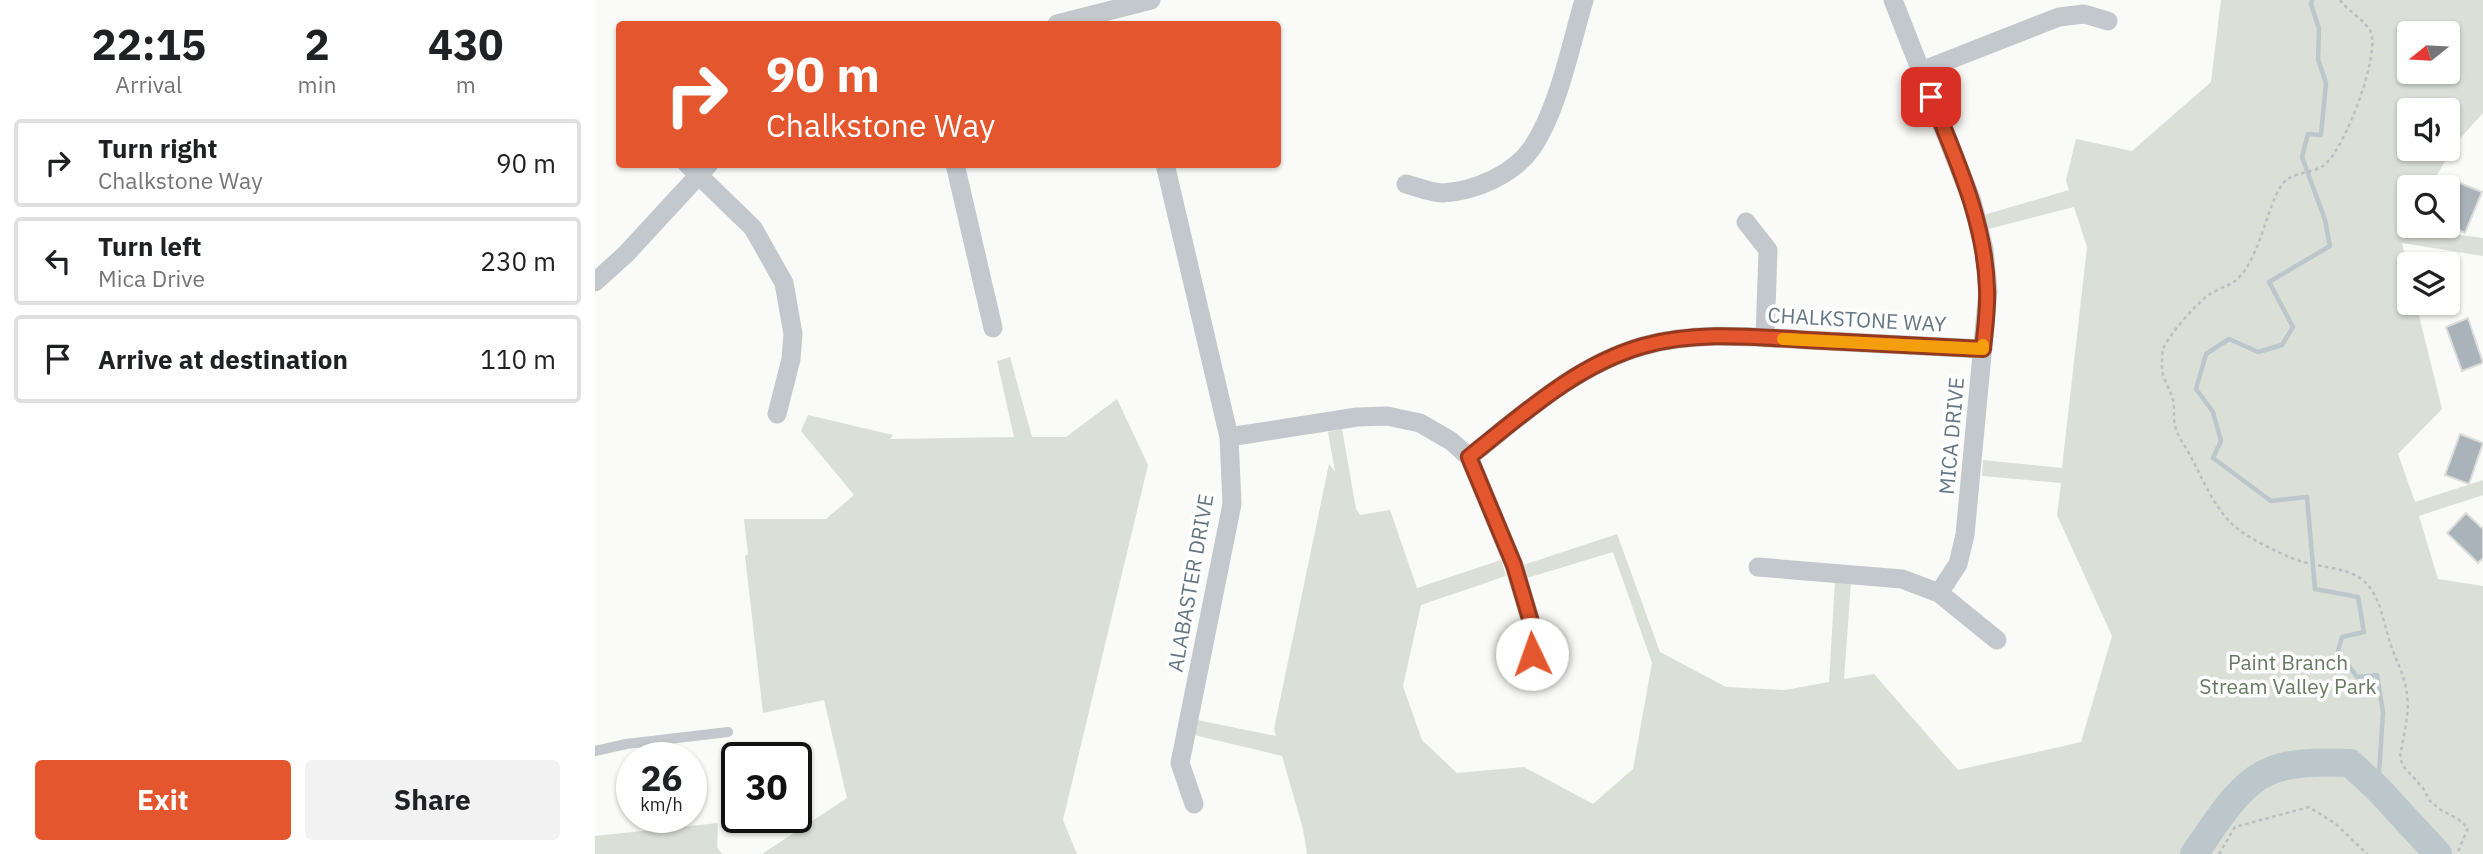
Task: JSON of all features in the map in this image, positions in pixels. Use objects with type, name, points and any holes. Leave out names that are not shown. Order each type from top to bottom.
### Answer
[{"type":"street","points":[[1081,21],[1129,15],[1151,0]]},
{"type":"street","points":[[1406,184],[1441,193],[1481,185],[1508,171],[1532,148],[1551,111],[1584,0]]},
{"type":"street","name":"MICA DRIVE","points":[[1893,0],[1972,201],[1984,249],[1988,291],[1965,535],[1958,564],[1940,593]]},
{"type":"street","points":[[1921,71],[2059,17],[2084,14],[2108,21]]},
{"type":"street","points":[[595,282],[627,254],[698,168],[753,228],[785,283],[793,334],[791,359],[777,414]]},
{"type":"street","points":[[956,168],[993,328]]},
{"type":"street","name":"ALABASTER DRIVE","points":[[1166,168],[1230,437],[1232,505],[1180,763],[1194,804]]},
{"type":"street","points":[[1746,222],[1768,250],[1765,338]]},
{"type":"street","name":"CHALKSTONE WAY","points":[[1469,457],[1549,393],[1601,363],[1642,346],[1685,337],[1765,338],[1983,349]]},
{"type":"street","points":[[1230,437],[1357,417],[1387,416],[1420,423],[1451,442],[1469,457],[1514,565],[1536,639],[1532,654],[1520,666]]},
{"type":"street","points":[[1758,567],[1902,579],[1940,593],[1997,640]]},
{"type":"lane","points":[[595,751],[626,744],[728,732]]},
{"type":"path","points":[[2340,0],[2371,31],[2372,41],[2363,87],[2352,121],[2332,159],[2318,169],[2290,178],[2282,184],[2265,229],[2246,267],[2235,282],[2222,286],[2206,297],[2177,329],[2164,349],[2161,368],[2173,400],[2174,424],[2178,436],[2231,524],[2266,546],[2304,564],[2360,578],[2372,591],[2381,609],[2407,696],[2400,757],[2403,766],[2430,801],[2468,828],[2457,854]]},
{"type":"path","points":[[2219,854],[2235,827],[2309,807],[2336,824],[2367,854]]},
{"type":"green space","name":"Paint Branch Stream Valley Park","points":[[2221,0],[2483,0],[2483,113],[2460,138],[2460,98],[2397,98],[2397,161],[2445,161],[2437,175],[2397,175],[2397,238],[2460,238],[2460,235],[2483,238],[2483,256],[2402,243],[2404,252],[2397,252],[2397,315],[2419,315],[2442,409],[2398,454],[2415,502],[2483,480],[2483,495],[2419,516],[2438,579],[2483,586],[2483,854],[1307,854],[1303,829],[1282,756],[1194,735],[1197,720],[1276,736],[1274,729],[1329,464],[1335,472],[1328,432],[1342,429],[1356,509],[1360,515],[1390,510],[1417,588],[1501,560],[1506,576],[1421,605],[1403,686],[1422,740],[1457,773],[1524,767],[1593,804],[1633,769],[1652,663],[1613,552],[1527,578],[1523,565],[1617,534],[1660,652],[1726,687],[1785,690],[1829,682],[1835,581],[1851,583],[1844,679],[1874,674],[1958,770],[2081,742],[2112,636],[2057,515],[2061,483],[1982,476],[1983,460],[2062,468],[2087,247],[2074,207],[1988,229],[1984,215],[2069,190],[2066,180],[2076,139],[2132,151],[2211,82]]},
{"type":"green space","points":[[1010,357],[1032,437],[1066,437],[1117,399],[1148,465],[1063,820],[1077,854],[762,854],[794,833],[812,833],[812,821],[847,798],[824,700],[763,713],[745,556],[748,554],[744,519],[826,519],[854,495],[801,431],[808,415],[893,435],[890,439],[1014,437],[997,361]]},
{"type":"green space","points":[[718,823],[717,847],[722,854],[595,854],[595,836],[623,833],[707,833],[707,824]]},
{"type":"building","points":[[2460,183],[2482,192],[2465,233],[2460,231]]},
{"type":"building","points":[[2468,318],[2483,363],[2462,371],[2446,327]]},
{"type":"building","points":[[2460,434],[2483,443],[2469,484],[2445,475]]},
{"type":"building","points":[[2466,513],[2483,529],[2483,558],[2478,563],[2447,533]]},
{"type":"waterway","points":[[2312,0],[2319,29],[2318,59],[2326,83],[2321,135],[2308,134],[2302,157],[2325,220],[2330,246],[2269,282],[2293,327],[2282,345],[2258,352],[2229,339],[2206,354],[2196,389],[2213,412],[2221,441],[2213,458],[2271,501],[2307,497],[2315,589],[2358,597],[2364,632],[2342,637],[2338,651],[2357,677],[2377,675],[2383,712],[2378,789]]},
{"type":"waterway","points":[[2194,854],[2227,807],[2258,777],[2289,765],[2331,762],[2350,763],[2438,854]]},
{"type":"slow traffic","points":[[1783,339],[1983,349],[1983,345]]},
{"type":"route","points":[[1532,654],[1536,639],[1514,565],[1469,457],[1549,393],[1601,363],[1642,346],[1685,337],[1765,338],[1983,349],[1988,291],[1984,249],[1972,201],[1931,97]]}]
